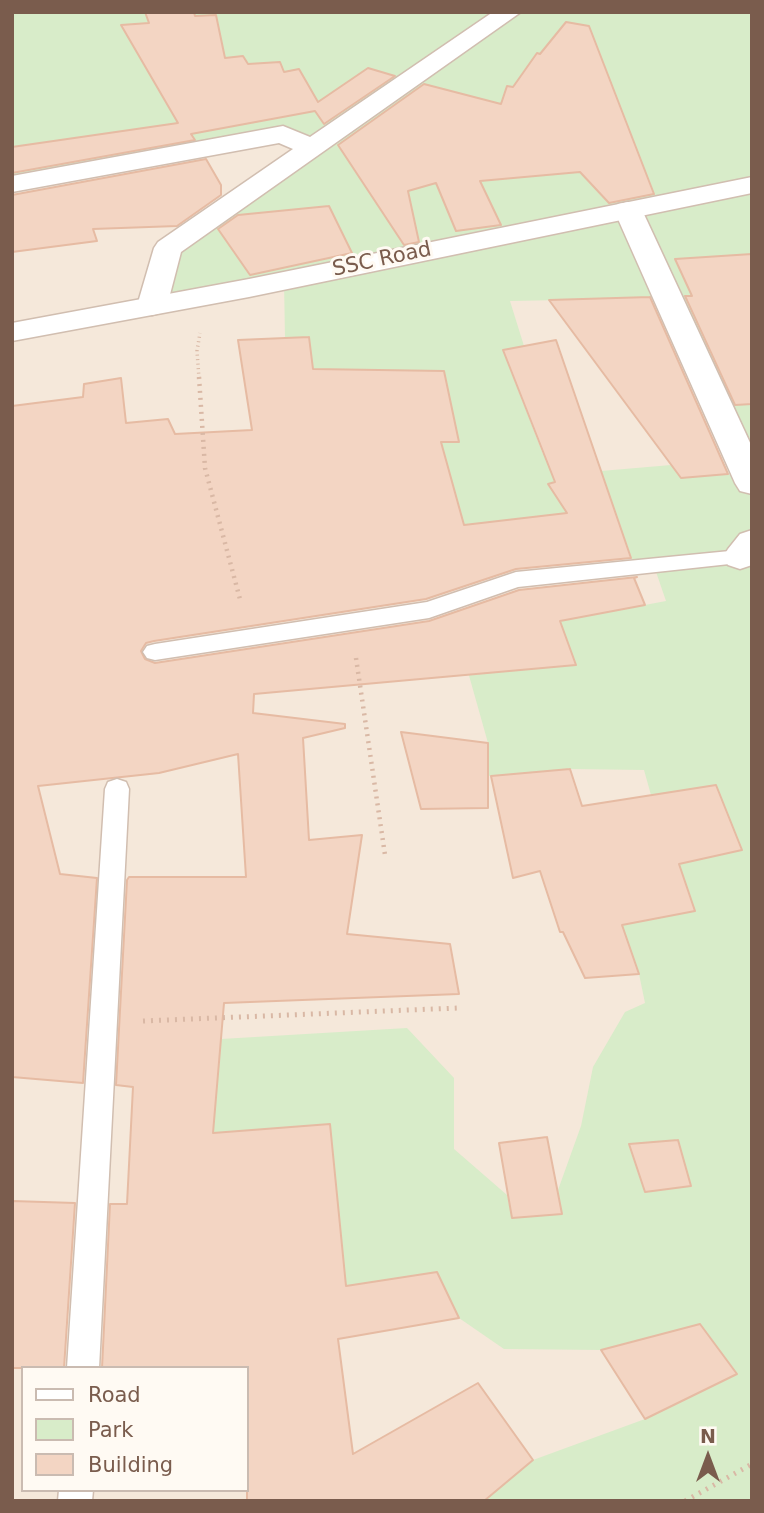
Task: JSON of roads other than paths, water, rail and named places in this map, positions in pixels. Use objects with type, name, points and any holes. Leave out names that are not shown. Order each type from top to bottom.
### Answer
[{"type":"street","points":[[152,306],[168,248],[509,12]]},
{"type":"street","points":[[12,184],[283,134],[312,149]]},
{"type":"street","name":"SSC Road","points":[[12,332],[205,296],[752,184]]},
{"type":"street","points":[[628,210],[752,483]]},
{"type":"lane","points":[[155,652],[429,610],[516,580],[746,549]]},
{"type":"lane","points":[[83,1366],[117,789]]}]
